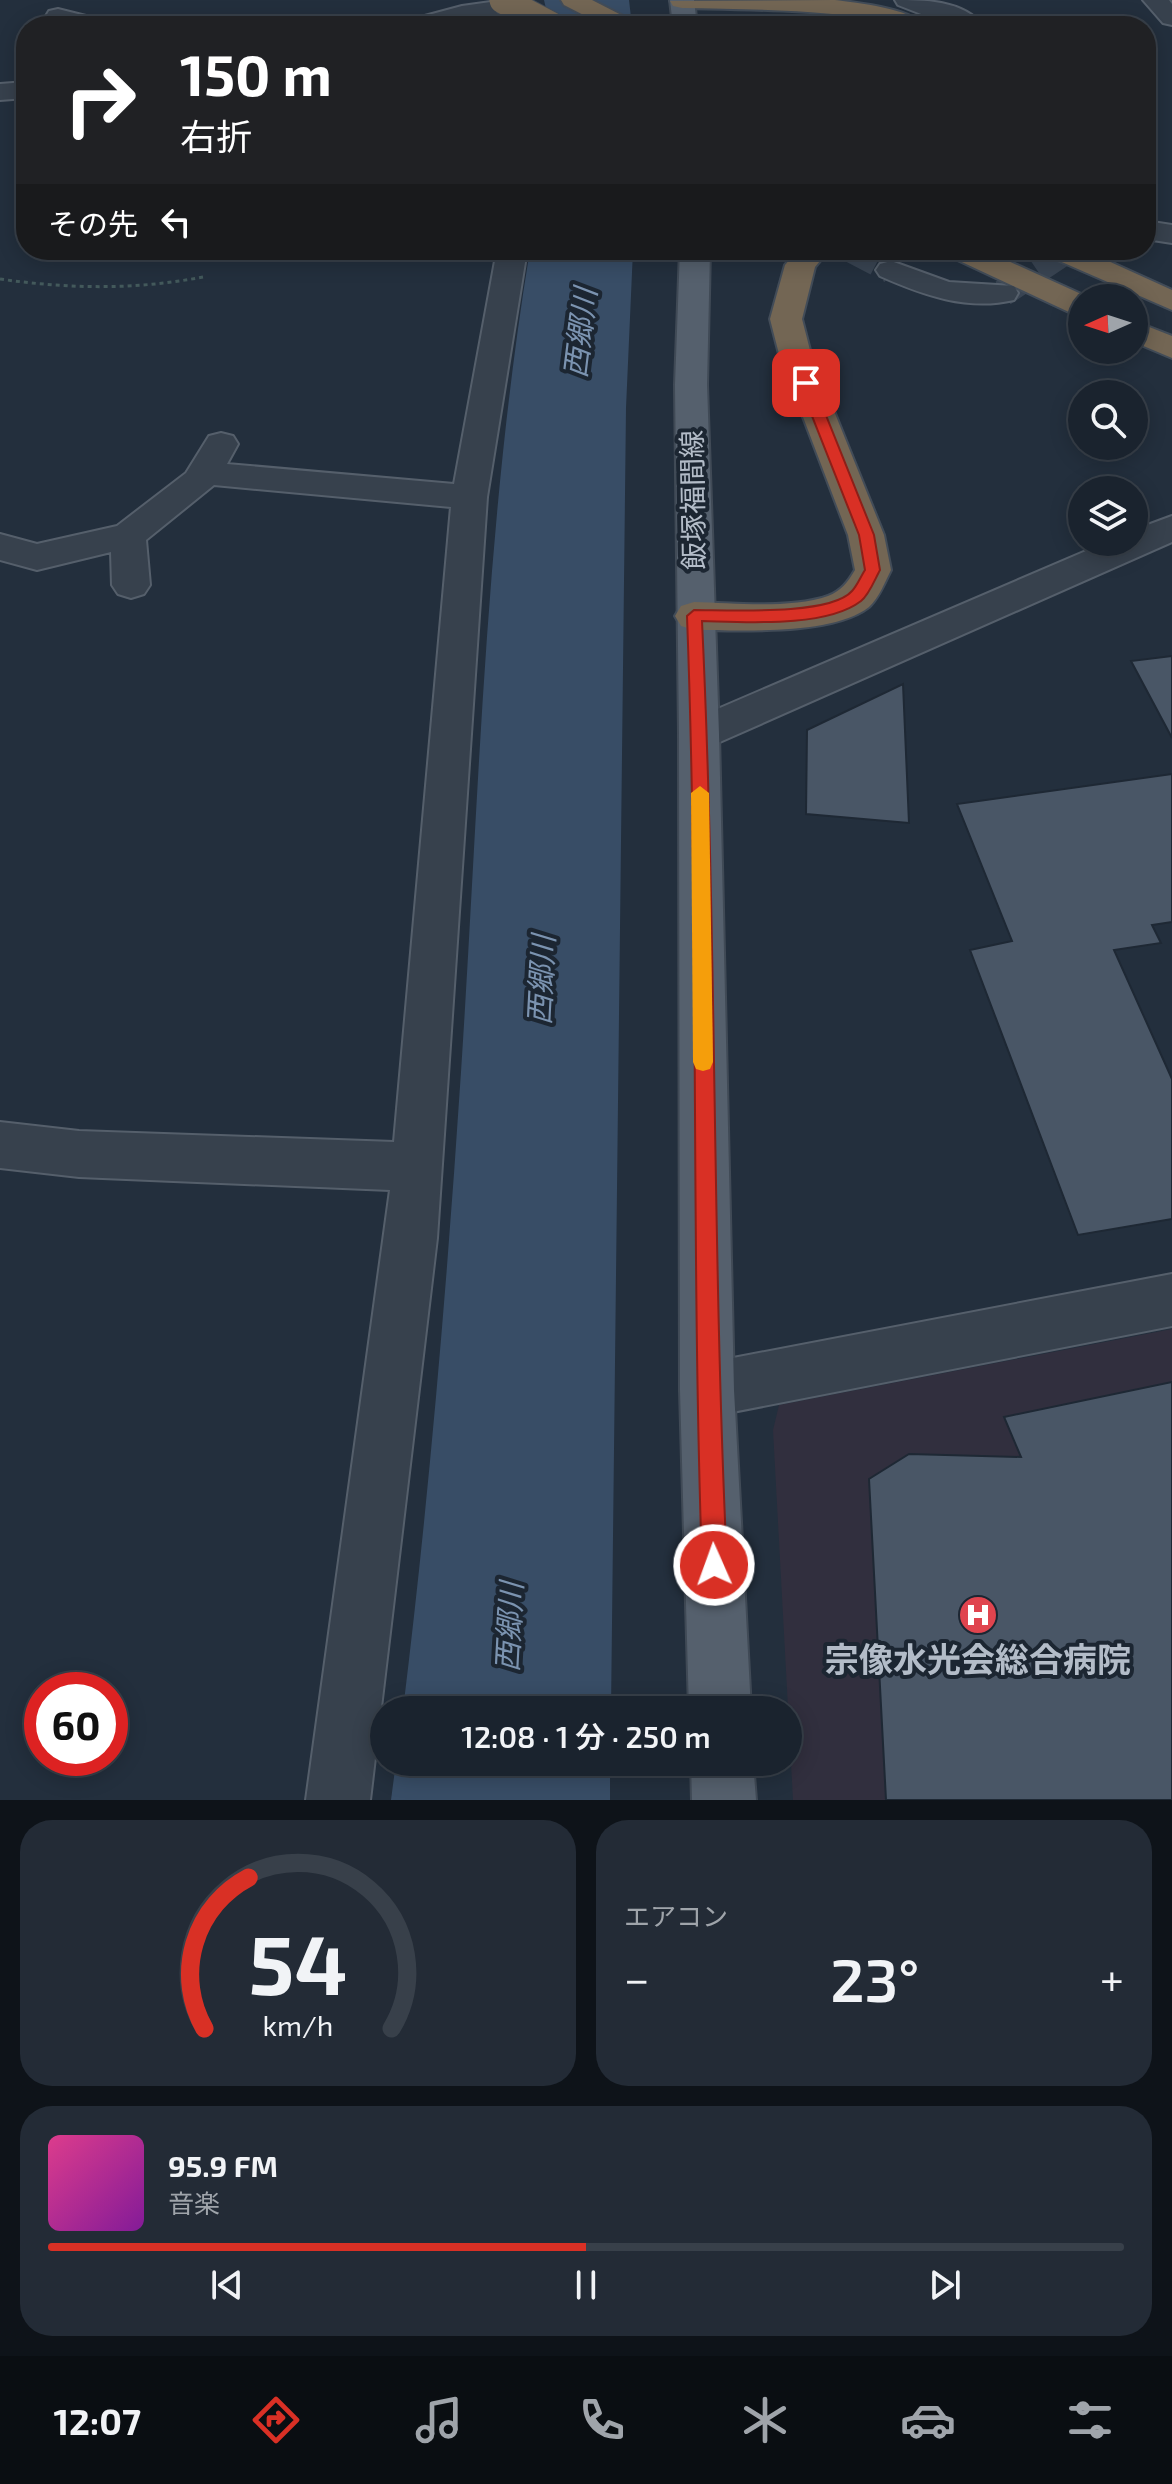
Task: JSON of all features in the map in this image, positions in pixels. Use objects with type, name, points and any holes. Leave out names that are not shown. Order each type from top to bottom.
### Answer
[{"type":"highway","points":[[553,0],[583,16]]},
{"type":"highway","points":[[573,0],[604,16]]},
{"type":"highway","points":[[682,0],[844,9],[884,16]]},
{"type":"highway","points":[[694,616],[761,616],[828,610],[857,597],[873,570],[866,535],[795,354],[786,319],[800,265],[805,260]]},
{"type":"highway","points":[[791,296],[827,260]]},
{"type":"highway","points":[[982,260],[1068,300]]},
{"type":"highway","points":[[1012,260],[1068,286]]},
{"type":"highway","points":[[1081,260],[1172,301]]},
{"type":"highway","points":[[1105,260],[1172,291]]},
{"type":"highway","points":[[1148,321],[1172,332]]},
{"type":"highway","points":[[1148,337],[1172,348]]},
{"type":"main road","name":"飯塚福間線","points":[[695,260],[691,385],[699,734],[707,1390],[719,1696]]},
{"type":"main road","points":[[723,1776],[724,1800]]},
{"type":"street","points":[[439,0],[462,13]]},
{"type":"street","points":[[907,0],[952,16]]},
{"type":"street","points":[[1155,0],[1172,18]]},
{"type":"street","points":[[451,16],[504,12]]},
{"type":"street","points":[[338,1800],[411,1238],[469,497],[510,260]]},
{"type":"street","points":[[891,270],[943,293],[974,296],[1003,293]]},
{"type":"street","points":[[0,547],[37,557],[128,536],[199,481],[212,458],[469,497]]},
{"type":"street","points":[[699,734],[1172,528]]},
{"type":"street","points":[[128,536],[131,585]]},
{"type":"street","points":[[0,1145],[79,1154],[418,1167]]},
{"type":"street","points":[[707,1390],[1172,1300]]},
{"type":"path","points":[[0,279],[48,287],[135,287],[203,277]]},
{"type":"shaded area","name":"宗像水光会総合病院","points":[[1172,1329],[1172,1800],[793,1800],[792,1776],[802,1776],[802,1696],[787,1696],[773,1430],[779,1405]]},
{"type":"water","points":[[544,0],[629,0],[631,16],[548,16]]},
{"type":"water","name":"西郷川","points":[[529,260],[633,260],[626,408],[611,1696],[405,1696],[450,1232],[485,660],[503,455]]},
{"type":"water","points":[[394,1776],[610,1776],[610,1800],[391,1800]]},
{"type":"building","points":[[1172,656],[1172,738],[1131,661]]},
{"type":"building","points":[[903,684],[909,823],[806,814],[807,730]]},
{"type":"building","points":[[1172,774],[1172,922],[1152,925],[1161,943],[1114,950],[1172,1079],[1172,1219],[1078,1235],[970,950],[1012,941],[957,804]]},
{"type":"building","name":"宗像水光会総合病院","points":[[1172,1382],[1172,1800],[886,1800],[869,1479],[909,1454],[1021,1457],[1004,1417]]},
{"type":"tunnel","points":[[872,260],[891,270]]},
{"type":"tunnel","points":[[1003,293],[1052,260]]},
{"type":"slow traffic","points":[[700,793],[703,1062]]},
{"type":"place","name":"宗像水光会総合病院","points":[[978,1615]]},
{"type":"route","points":[[714,1565],[707,1390],[699,734],[694,616],[761,616],[828,610],[857,597],[873,570],[866,535],[806,383]]}]
